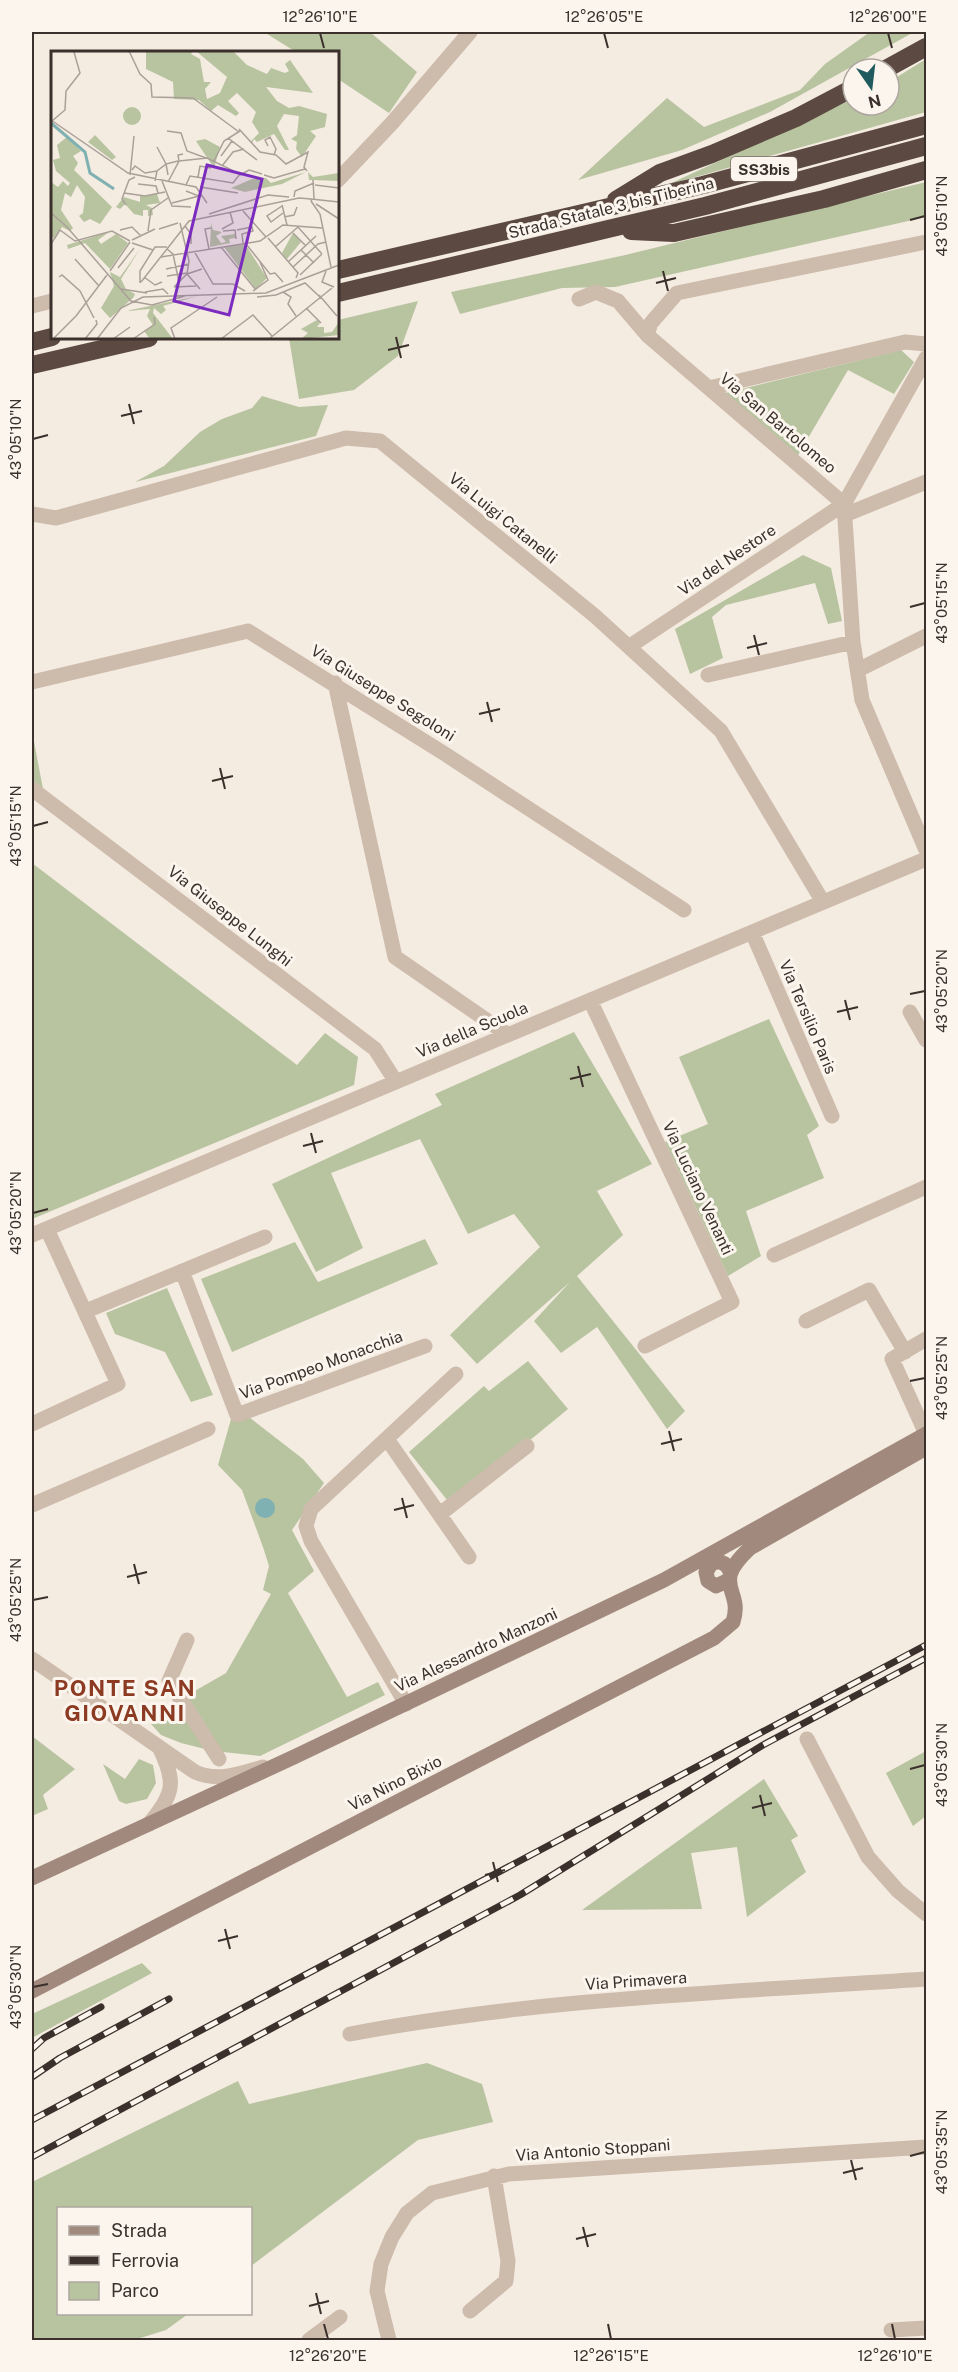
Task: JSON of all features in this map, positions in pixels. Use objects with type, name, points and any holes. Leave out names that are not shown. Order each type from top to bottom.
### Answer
[{"type":"highway","points":[[901,61],[927,47]]},
{"type":"highway","points":[[601,208],[660,173],[785,122],[841,94]]},
{"type":"highway","name":"Strada Statale 3 bis Tiberina","points":[[339,270],[703,185],[927,124]]},
{"type":"highway","name":"Strada Statale 3 bis Tiberina","points":[[339,293],[705,206],[927,146]]},
{"type":"highway","points":[[608,230],[674,233],[824,199],[927,171]]},
{"type":"highway","points":[[32,342],[51,337]]},
{"type":"highway","points":[[32,365],[145,339]]},
{"type":"main road","name":"Via Alessandro Manzoni","points":[[32,1878],[294,1757],[664,1580],[926,1434]]},
{"type":"main road","points":[[664,1580],[721,1570],[762,1540],[927,1448]]},
{"type":"main road","points":[[907,1459],[927,1462]]},
{"type":"main road","points":[[721,1570],[749,1534]]},
{"type":"main road","name":"Via Nino Bixio","points":[[32,1991],[714,1638],[733,1622],[735,1615],[721,1570]]},
{"type":"street","points":[[339,179],[392,123],[470,32]]},
{"type":"street","points":[[647,335],[651,323],[677,293],[927,243]]},
{"type":"street","name":"Via San Bartolomeo","points":[[579,299],[596,292],[618,302],[647,335],[846,509]]},
{"type":"street","points":[[32,306],[51,301]]},
{"type":"street","points":[[709,388],[905,342],[927,344]]},
{"type":"street","points":[[927,358],[846,509],[853,642],[865,708],[927,850]]},
{"type":"street","name":"Via Luigi Catanelli","points":[[32,514],[56,518],[346,438],[380,441],[630,646],[722,731],[823,902]]},
{"type":"street","name":"Via del Nestore","points":[[630,646],[846,509],[927,482]]},
{"type":"street","name":"Via Giuseppe Segoloni","points":[[32,682],[248,631],[335,683],[684,910]]},
{"type":"street","points":[[858,670],[927,636]]},
{"type":"street","points":[[708,675],[853,642]]},
{"type":"street","points":[[335,683],[395,957],[508,1035]]},
{"type":"street","name":"Via Giuseppe Lunghi","points":[[32,789],[375,1049],[396,1082]]},
{"type":"street","name":"Via della Scuola","points":[[32,1235],[927,859]]},
{"type":"street","name":"Via Tersilio Paris","points":[[752,932],[832,1116]]},
{"type":"street","name":"Via Luciano Venanti","points":[[590,1000],[732,1302],[645,1346]]},
{"type":"street","points":[[910,1012],[927,1040]]},
{"type":"street","points":[[774,1255],[927,1186]]},
{"type":"street","points":[[32,1424],[118,1384],[46,1229]]},
{"type":"street","points":[[86,1311],[265,1237]]},
{"type":"street","name":"Via Pompeo Monacchia","points":[[182,1271],[237,1415],[425,1346]]},
{"type":"street","name":"Via Alessandro Manzoni","points":[[806,1321],[869,1290],[898,1356],[926,1434]]},
{"type":"street","points":[[898,1356],[927,1339]]},
{"type":"street","points":[[406,1704],[311,1541],[306,1526],[311,1509],[456,1374]]},
{"type":"street","points":[[32,1505],[208,1429]]},
{"type":"street","points":[[387,1439],[469,1557]]},
{"type":"street","points":[[440,1514],[527,1446]]},
{"type":"street","points":[[187,1640],[169,1682],[219,1759]]},
{"type":"street","points":[[32,1659],[160,1749],[207,1778],[227,1776],[294,1757]]},
{"type":"street","points":[[807,1739],[868,1857],[898,1891],[927,1914]]},
{"type":"street","points":[[149,1824],[170,1793],[172,1781],[160,1749]]},
{"type":"street","name":"Via Primavera","points":[[350,2034],[547,2005],[927,1979]]},
{"type":"street","name":"Via Antonio Stoppani","points":[[388,2340],[377,2291],[381,2264],[392,2237],[407,2213],[432,2193],[494,2176],[927,2147]]},
{"type":"street","points":[[470,2311],[506,2281],[508,2261],[494,2176]]},
{"type":"street","points":[[309,2340],[340,2318]]},
{"type":"street","points":[[891,2330],[927,2328]]},
{"type":"green space","points":[[264,32],[370,32],[417,72],[389,113],[339,80],[339,51],[294,51]]},
{"type":"green space","points":[[870,32],[914,32],[869,57],[841,57],[841,73],[770,112],[682,150],[578,180],[667,98],[704,127],[800,90],[825,64]]},
{"type":"green space","points":[[926,59],[926,112],[667,185],[841,105],[841,117],[901,117],[901,75]]},
{"type":"green space","points":[[926,182],[926,217],[615,287],[562,288],[460,314],[451,292],[621,256]]},
{"type":"green space","points":[[418,301],[398,356],[354,390],[299,399],[289,339],[339,339],[339,320]]},
{"type":"green space","points":[[901,350],[914,362],[894,394],[848,370],[797,457],[725,393]]},
{"type":"green space","points":[[262,396],[299,407],[328,405],[316,436],[135,482],[164,466],[200,432],[222,419],[252,408]]},
{"type":"green space","points":[[803,555],[831,568],[842,621],[828,624],[815,583],[726,605],[712,617],[723,658],[690,674],[675,629]]},
{"type":"green space","points":[[32,731],[43,789],[32,780]]},
{"type":"green space","points":[[32,863],[297,1065],[325,1033],[358,1057],[354,1085],[32,1219]]},
{"type":"green space","points":[[769,1019],[819,1126],[807,1135],[824,1178],[746,1211],[761,1256],[728,1276],[665,1142],[708,1124],[679,1057]]},
{"type":"green space","points":[[574,1032],[652,1164],[597,1191],[623,1235],[577,1276],[685,1411],[667,1429],[597,1327],[561,1353],[534,1321],[570,1282],[477,1364],[450,1335],[540,1247],[514,1214],[468,1234],[420,1139],[331,1173],[363,1248],[316,1272],[272,1184],[442,1105],[435,1094]]},
{"type":"green space","points":[[425,1239],[438,1264],[232,1352],[201,1279],[295,1242],[318,1282]]},
{"type":"green space","points":[[167,1288],[213,1395],[191,1402],[165,1352],[115,1334],[106,1313]]},
{"type":"green space","points":[[528,1361],[568,1409],[451,1505],[409,1452],[484,1386],[489,1391]]},
{"type":"green space","points":[[249,1417],[303,1459],[324,1483],[292,1530],[314,1571],[288,1593],[347,1697],[378,1682],[385,1695],[260,1756],[213,1751],[181,1743],[161,1735],[151,1724],[153,1715],[226,1673],[271,1594],[263,1590],[269,1566],[242,1490],[218,1465],[231,1419]]},
{"type":"green space","points":[[32,1736],[75,1769],[43,1795],[48,1809],[32,1816]]},
{"type":"green space","points":[[926,1751],[926,1816],[913,1826],[886,1773]]},
{"type":"green space","points":[[139,1759],[153,1765],[156,1783],[147,1799],[126,1804],[119,1801],[103,1764],[125,1779]]},
{"type":"green space","points":[[764,1779],[798,1836],[791,1840],[806,1872],[747,1917],[737,1847],[691,1853],[702,1909],[582,1910]]},
{"type":"green space","points":[[142,1963],[152,1973],[32,2038],[32,2014]]},
{"type":"green space","points":[[427,2063],[482,2084],[493,2122],[418,2140],[252,2265],[252,2207],[57,2207],[57,2315],[187,2315],[166,2330],[134,2340],[32,2340],[32,2182],[238,2081],[249,2104]]},
{"type":"water","points":[[265,1498],[272,1501],[275,1508],[272,1515],[265,1518],[258,1515],[255,1508],[258,1501]]},
{"type":"railway","points":[[32,2120],[926,1645]]},
{"type":"railway","points":[[32,2157],[520,1895],[763,1745],[926,1658]]},
{"type":"railway","points":[[32,2077],[60,2058],[169,1999]]},
{"type":"railway","points":[[32,2049],[44,2038],[101,2007]]},
{"type":"district","name":"PONTE SAN GIOVANNI","points":[[125,1700]]}]
